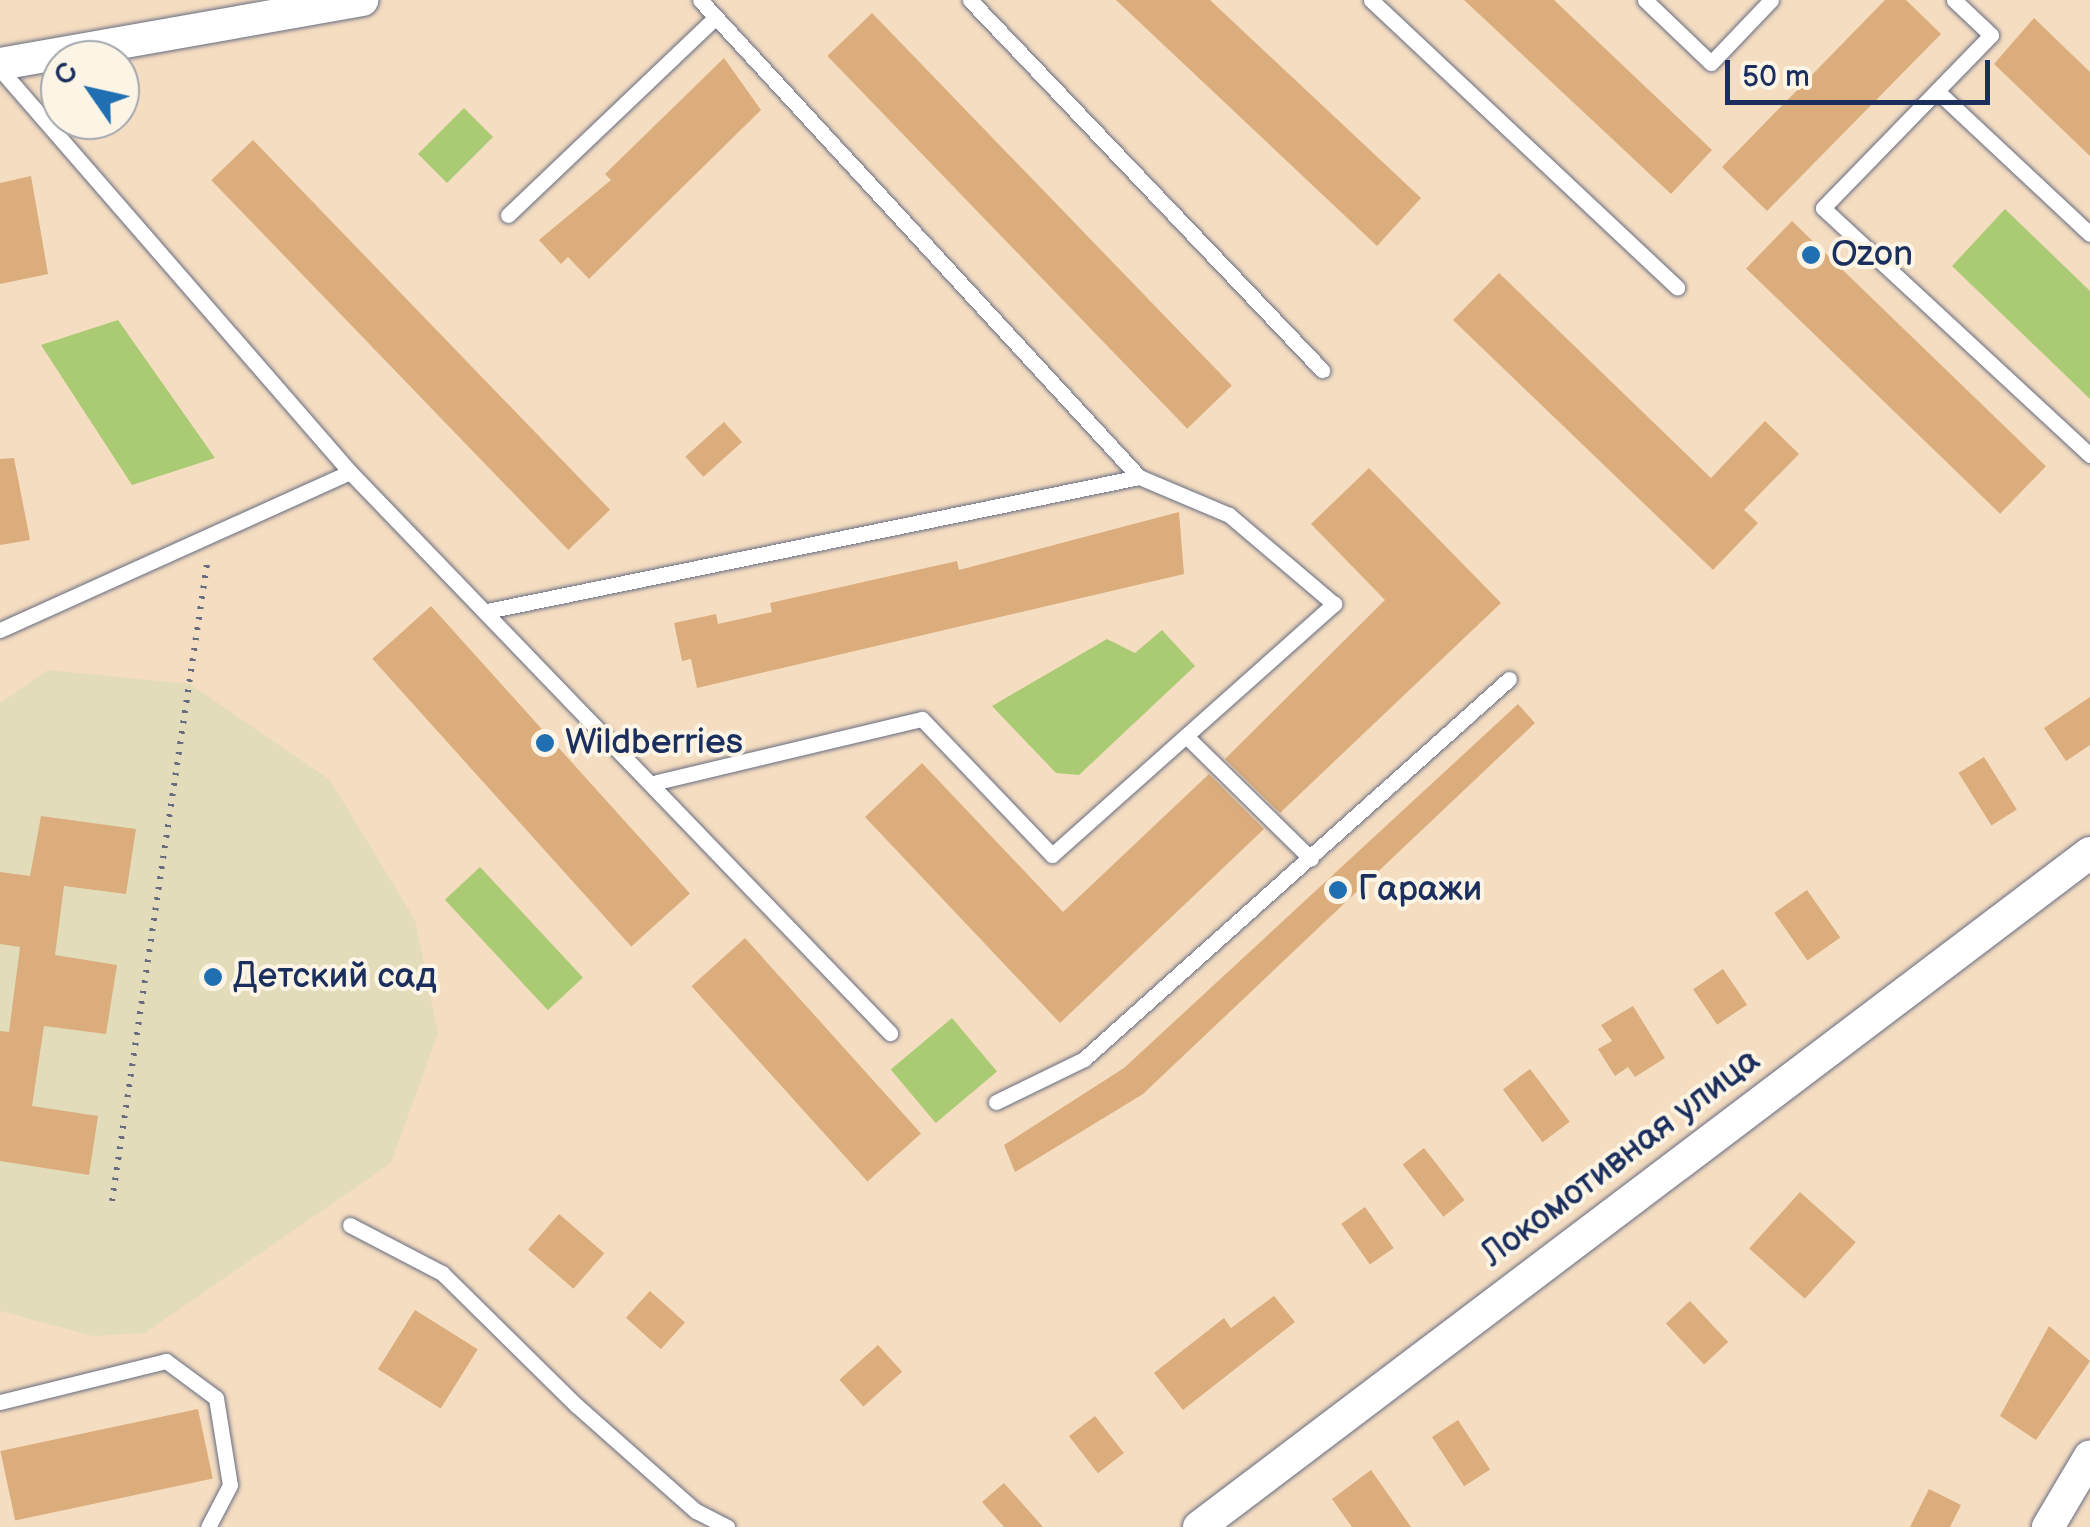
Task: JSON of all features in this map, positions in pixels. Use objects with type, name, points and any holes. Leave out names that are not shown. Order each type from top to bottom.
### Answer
[{"type":"street","points":[[0,67],[362,0]]},
{"type":"street","name":"Локомотивная улица","points":[[1199,1527],[2090,853]]},
{"type":"street","points":[[2048,1527],[2090,1456]]},
{"type":"lane","points":[[657,782],[922,720],[1052,854],[1334,604],[1229,515],[1139,477],[700,0]]},
{"type":"lane","points":[[970,0],[1322,370]]},
{"type":"lane","points":[[1372,0],[1678,287]]},
{"type":"lane","points":[[1645,0],[1711,63],[1770,0]]},
{"type":"lane","points":[[1954,0],[1991,35],[1822,208],[2090,456]]},
{"type":"lane","points":[[508,215],[716,17]]},
{"type":"lane","points":[[0,67],[350,472],[657,782],[890,1033]]},
{"type":"lane","points":[[1937,91],[2090,234]]},
{"type":"lane","points":[[0,630],[350,472]]},
{"type":"lane","points":[[487,611],[1139,477]]},
{"type":"lane","points":[[996,1102],[1084,1059],[1510,679]]},
{"type":"lane","points":[[1186,736],[1311,859]]},
{"type":"lane","points":[[350,1226],[442,1273],[602,1429],[727,1527]]},
{"type":"lane","points":[[0,1402],[166,1361],[216,1398],[230,1485],[208,1527]]},
{"type":"path","points":[[112,1201],[211,534]]},
{"type":"shaded area","name":"Детский сад","points":[[48,670],[190,684],[330,780],[415,920],[438,1033],[391,1163],[145,1333],[93,1336],[0,1311],[0,703]]},
{"type":"green space","points":[[464,108],[493,137],[447,183],[418,154]]},
{"type":"green space","points":[[2005,209],[2090,291],[2090,399],[1952,266]]},
{"type":"green space","points":[[118,320],[215,458],[132,485],[41,345]]},
{"type":"green space","points":[[1162,630],[1195,666],[1079,775],[1056,773],[992,706],[1107,639],[1135,653]]},
{"type":"green space","points":[[480,867],[583,977],[548,1010],[445,900]]},
{"type":"green space","points":[[952,1018],[997,1072],[936,1123],[891,1069]]},
{"type":"building","points":[[1116,0],[1210,0],[1421,198],[1377,246]]},
{"type":"building","points":[[1464,0],[1554,0],[1712,150],[1671,194]]},
{"type":"building","points":[[1885,0],[1906,0],[1941,34],[1767,211],[1722,167]]},
{"type":"building","points":[[872,13],[1232,386],[1187,429],[827,56]]},
{"type":"building","points":[[2034,18],[2090,72],[2090,156],[1994,64]]},
{"type":"building","points":[[724,58],[761,110],[589,279],[568,257],[561,264],[539,240],[611,180],[605,174]]},
{"type":"building","points":[[253,140],[610,510],[568,550],[211,180]]},
{"type":"building","points":[[31,176],[48,274],[0,284],[0,183]]},
{"type":"building","points":[[1792,221],[2046,466],[2000,514],[1746,268]]},
{"type":"building","points":[[1499,273],[1711,478],[1765,421],[1799,454],[1744,510],[1758,523],[1713,570],[1453,320]]},
{"type":"building","points":[[724,422],[742,442],[703,477],[685,457]]},
{"type":"building","points":[[14,458],[30,540],[0,545],[0,459]]},
{"type":"building","points":[[1369,468],[1501,603],[1280,813],[1225,759],[1385,600],[1311,524]]},
{"type":"building","points":[[1179,512],[1184,574],[697,688],[691,659],[682,661],[674,623],[716,614],[718,624],[772,612],[770,603],[957,561],[959,570]]},
{"type":"building","points":[[431,606],[690,894],[631,946],[372,659]]},
{"type":"building","points":[[2090,697],[2090,745],[2066,761],[2044,728]]},
{"type":"building","name":"Гаражи","points":[[1518,704],[1535,723],[1143,1094],[1015,1172],[1004,1145],[1124,1068]]},
{"type":"building","points":[[1984,757],[2017,810],[1991,825],[1959,773]]},
{"type":"building","points":[[922,763],[1063,912],[1209,774],[1264,829],[1060,1023],[865,817]]},
{"type":"building","points":[[41,816],[136,829],[126,894],[64,886],[55,955],[117,965],[106,1034],[44,1026],[32,1106],[98,1116],[89,1175],[0,1161],[0,1031],[9,1032],[20,947],[0,944],[0,872],[30,876]]},
{"type":"building","points":[[1807,890],[1840,938],[1808,960],[1774,913]]},
{"type":"building","points":[[745,938],[921,1133],[867,1182],[691,986]]},
{"type":"building","points":[[1723,969],[1747,1005],[1717,1025],[1693,989]]},
{"type":"building","points":[[1633,1006],[1665,1058],[1635,1077],[1628,1067],[1615,1076],[1598,1049],[1612,1041],[1601,1025]]},
{"type":"building","points":[[1530,1069],[1570,1122],[1543,1142],[1503,1089]]},
{"type":"building","points":[[1424,1148],[1465,1200],[1443,1217],[1403,1165]]},
{"type":"building","points":[[1800,1192],[1856,1242],[1805,1299],[1749,1248]]},
{"type":"building","points":[[1365,1207],[1394,1248],[1370,1265],[1341,1224]]},
{"type":"building","points":[[559,1214],[604,1253],[573,1289],[528,1249]]},
{"type":"building","points":[[650,1291],[685,1322],[661,1349],[626,1318]]},
{"type":"building","points":[[1274,1296],[1295,1322],[1183,1410],[1154,1373],[1224,1318],[1231,1328]]},
{"type":"building","points":[[1690,1301],[1728,1342],[1704,1364],[1666,1324]]},
{"type":"building","points":[[415,1310],[478,1349],[441,1409],[378,1369]]},
{"type":"building","points":[[2049,1326],[2090,1361],[2036,1440],[2000,1416]]},
{"type":"building","points":[[878,1345],[902,1372],[863,1407],[839,1380]]},
{"type":"building","points":[[198,1409],[213,1478],[15,1520],[0,1451]]},
{"type":"building","points":[[1095,1416],[1124,1453],[1098,1473],[1069,1436]]},
{"type":"building","points":[[1458,1420],[1490,1469],[1464,1486],[1432,1437]]},
{"type":"building","points":[[1371,1470],[1411,1527],[1352,1527],[1332,1499]]},
{"type":"building","points":[[1004,1483],[1043,1527],[1004,1527],[982,1502]]},
{"type":"building","points":[[1929,1489],[1961,1505],[1950,1527],[1910,1527]]},
{"type":"place","name":"Ozon","points":[[1811,255]]},
{"type":"place","name":"Wildberries","points":[[545,743]]},
{"type":"place","name":"Гаражи","points":[[1338,890]]},
{"type":"place","name":"Детский сад","points":[[213,977]]}]
